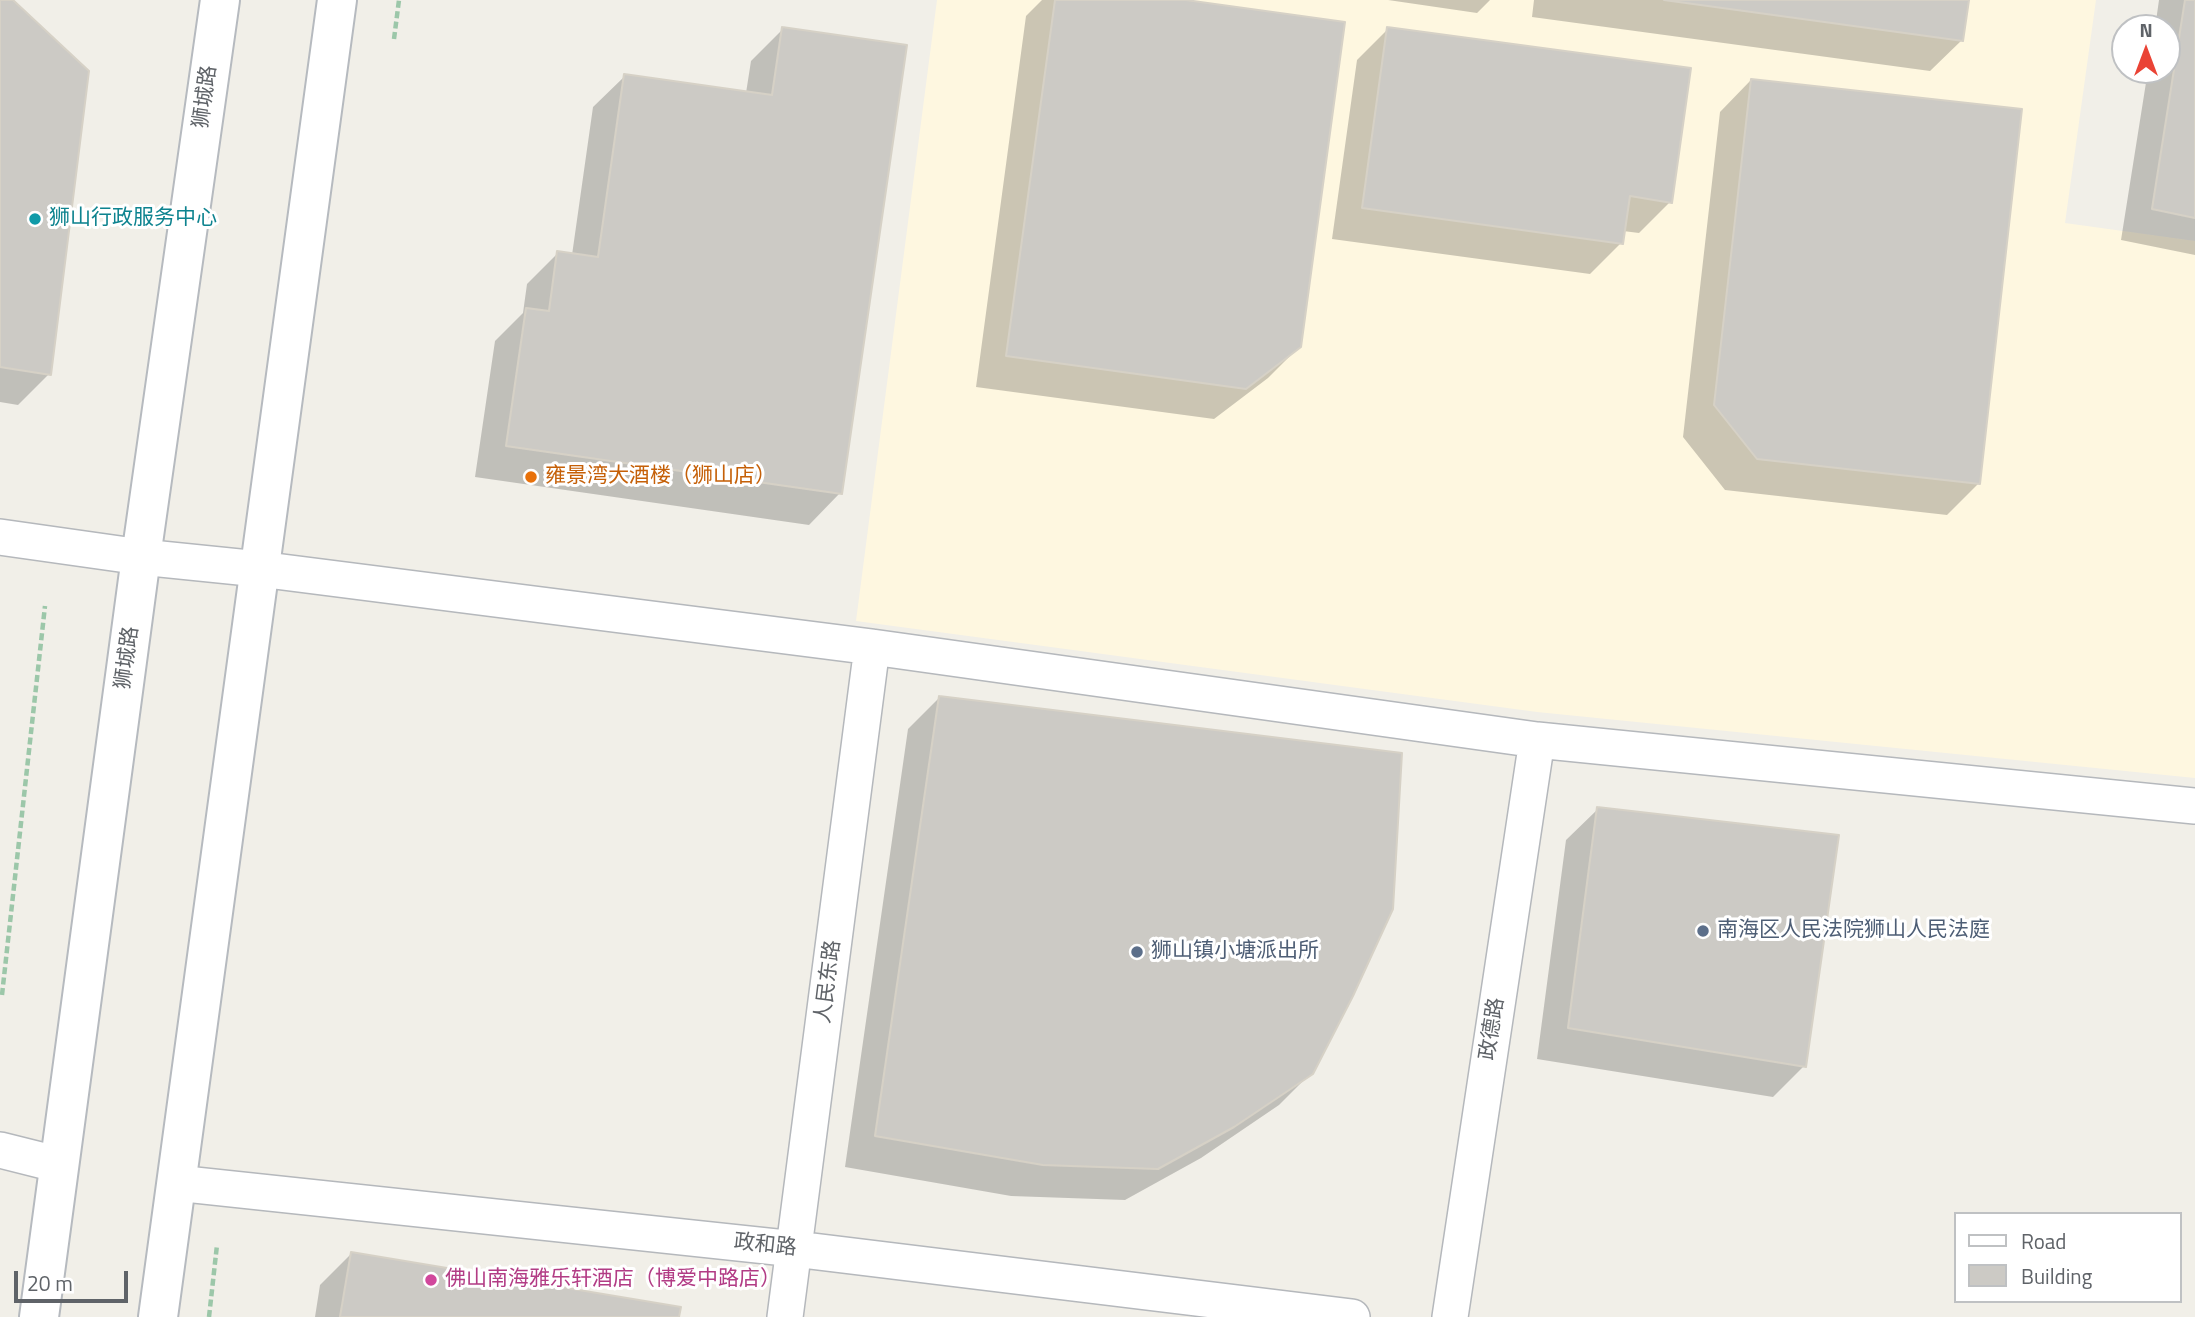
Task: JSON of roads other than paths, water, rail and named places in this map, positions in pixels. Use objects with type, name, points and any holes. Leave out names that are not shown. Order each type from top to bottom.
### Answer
[{"type":"street","name":"狮城路","points":[[40,1317],[141,557],[220,0]]},
{"type":"street","points":[[158,1317],[337,0]]},
{"type":"street","points":[[0,537],[141,557],[259,569],[872,647],[1537,740],[2195,806]]},
{"type":"street","name":"人民东路","points":[[785,1317],[872,647]]},
{"type":"street","name":"政德路","points":[[1450,1317],[1537,740]]},
{"type":"street","points":[[0,1150],[60,1166]]},
{"type":"street","name":"政和路","points":[[176,1182],[795,1249],[1352,1317]]},
{"type":"place","name":"狮山行政服务中心","points":[[35,219]]},
{"type":"place","name":"雍景湾大酒楼（狮山店）","points":[[531,477]]},
{"type":"place","name":"南海区人民法院狮山人民法庭","points":[[1703,931]]},
{"type":"place","name":"狮山镇小塘派出所","points":[[1137,952]]},
{"type":"place","name":"佛山南海雅乐轩酒店（博爱中路店）","points":[[431,1280]]}]
